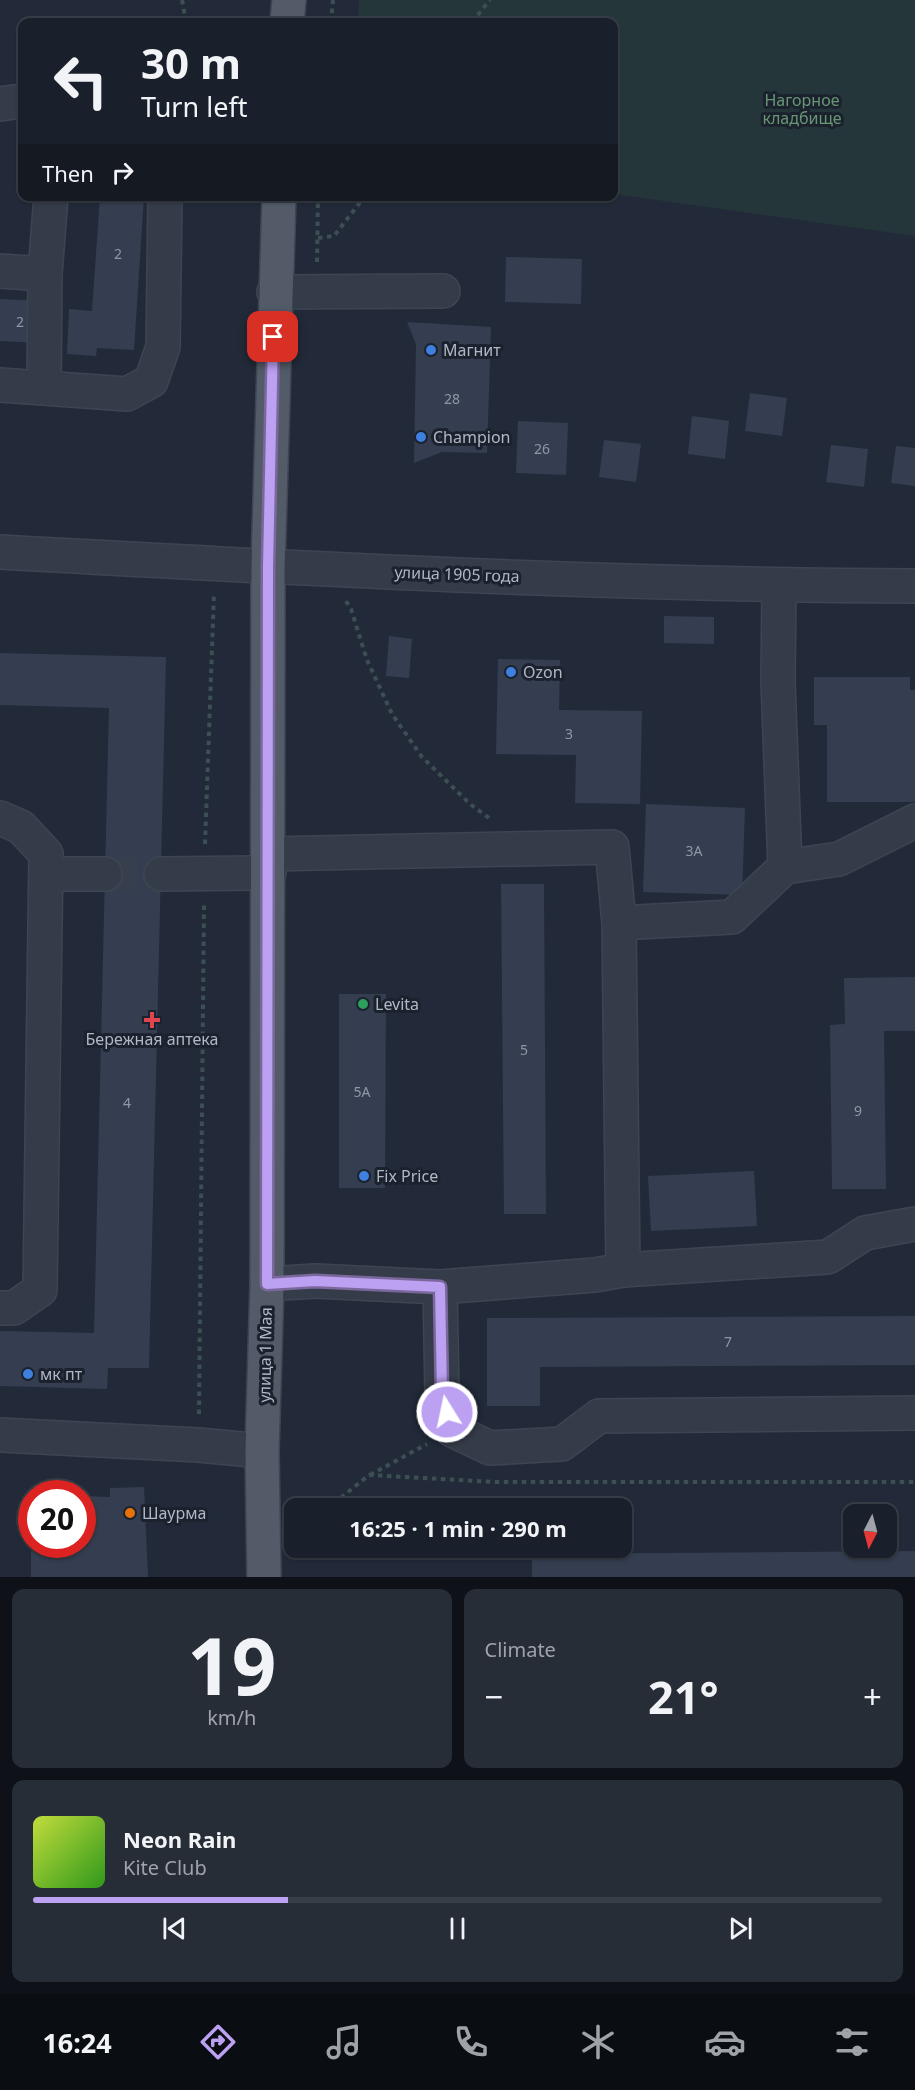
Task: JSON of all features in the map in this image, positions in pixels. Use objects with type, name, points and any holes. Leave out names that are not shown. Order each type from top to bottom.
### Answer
[{"type":"main road","points":[[287,18],[289,0]]},
{"type":"main road","name":"улица 1 Мая","points":[[264,1577],[262,1451],[267,1284],[268,567],[274,292],[279,201]]},
{"type":"street","points":[[0,104],[18,102]]},
{"type":"street","points":[[44,387],[45,274],[51,201]]},
{"type":"street","points":[[0,385],[127,394],[151,381],[163,347],[165,201]]},
{"type":"street","points":[[0,271],[45,274]]},
{"type":"street","points":[[274,292],[443,291]]},
{"type":"street","name":"улица 1905 года","points":[[0,552],[268,567],[779,585],[915,586]]},
{"type":"street","points":[[779,585],[778,682],[785,867]]},
{"type":"street","points":[[0,818],[21,827],[46,854],[40,1290],[14,1308],[0,1308]]},
{"type":"street","points":[[619,923],[732,917],[785,867],[839,859],[915,821]]},
{"type":"street","points":[[161,874],[204,873],[269,864],[513,849],[612,847],[619,923],[622,1270]]},
{"type":"street","points":[[46,874],[105,874]]},
{"type":"street","points":[[267,1284],[315,1281],[440,1287],[595,1275],[622,1270],[828,1257],[865,1233],[915,1224]]},
{"type":"street","points":[[440,1287],[442,1393],[452,1430],[490,1448],[562,1444],[599,1416],[915,1413]]},
{"type":"street","points":[[0,1435],[204,1445],[262,1451]]},
{"type":"path","points":[[182,0],[185,18]]},
{"type":"path","points":[[331,18],[333,0]]},
{"type":"path","points":[[475,18],[490,0]]},
{"type":"path","points":[[317,291],[318,201]]},
{"type":"path","points":[[318,238],[334,236],[361,201]]},
{"type":"path","points":[[199,1415],[204,873],[215,564]]},
{"type":"path","points":[[323,569],[351,609],[367,660],[392,714],[422,757],[470,804],[485,813],[513,849]]},
{"type":"path","points":[[341,1498],[369,1476],[452,1430]]},
{"type":"path","points":[[369,1476],[497,1482],[915,1482]]},
{"type":"green space","name":"Нагорное кладбище","points":[[359,0],[915,0],[915,236],[618,195],[618,18],[358,18]]},
{"type":"building","points":[[100,201],[144,201],[134,350],[97,348],[96,356],[67,354],[69,309],[92,311]]},
{"type":"building","points":[[506,257],[582,259],[581,304],[505,302]]},
{"type":"building","points":[[0,299],[41,301],[39,343],[0,341]]},
{"type":"building","points":[[407,322],[491,327],[487,453],[442,452],[414,463],[416,344]]},
{"type":"building","points":[[750,393],[787,398],[782,436],[745,431]]},
{"type":"building","points":[[692,416],[729,421],[725,459],[688,454]]},
{"type":"building","points":[[518,421],[568,423],[566,475],[516,473]]},
{"type":"building","points":[[604,440],[641,444],[636,482],[599,477]]},
{"type":"building","points":[[831,445],[868,449],[864,487],[826,482]]},
{"type":"building","points":[[896,446],[915,448],[915,486],[891,483]]},
{"type":"building","points":[[664,616],[714,617],[714,644],[664,643]]},
{"type":"building","points":[[389,636],[412,639],[409,678],[386,676]]},
{"type":"building","points":[[0,653],[166,657],[149,1368],[108,1368],[107,1389],[0,1386],[0,1331],[94,1333],[109,708],[0,705]]},
{"type":"building","points":[[498,659],[560,660],[559,710],[642,711],[640,804],[575,803],[576,755],[496,754]]},
{"type":"building","points":[[814,677],[910,677],[910,690],[915,690],[915,802],[827,802],[827,725],[814,725]]},
{"type":"building","points":[[646,804],[745,808],[742,895],[643,892]]},
{"type":"building","points":[[501,884],[544,884],[546,1214],[504,1214]]},
{"type":"building","points":[[915,977],[915,1031],[884,1031],[886,1189],[832,1189],[830,1025],[845,1024],[844,978]]},
{"type":"building","points":[[339,994],[386,994],[385,1188],[339,1188]]},
{"type":"building","points":[[754,1171],[757,1226],[651,1231],[648,1176]]},
{"type":"building","points":[[915,1316],[915,1365],[540,1367],[540,1406],[487,1406],[487,1318]]},
{"type":"building","points":[[144,1487],[148,1577],[31,1577],[31,1558],[96,1558],[96,1496],[110,1497],[110,1488]]},
{"type":"building","points":[[897,1551],[915,1551],[915,1577],[532,1577],[532,1558],[632,1558],[632,1553],[843,1552],[843,1558],[897,1558]]},
{"type":"tunnel","points":[[105,874],[161,874]]},
{"type":"place","name":"Магнит","points":[[431,350]]},
{"type":"place","name":"Champion","points":[[421,437]]},
{"type":"place","name":"Ozon","points":[[511,672]]},
{"type":"place","name":"Levita","points":[[363,1004]]},
{"type":"place","name":"Бережная аптека","points":[[152,1020]]},
{"type":"place","name":"Fix Price","points":[[364,1176]]},
{"type":"place","name":"мк пт","points":[[28,1374]]},
{"type":"place","name":"Шаурма","points":[[130,1513]]},
{"type":"route","points":[[273,337],[268,567],[267,1284],[315,1281],[440,1287],[442,1393],[447,1412]]}]
